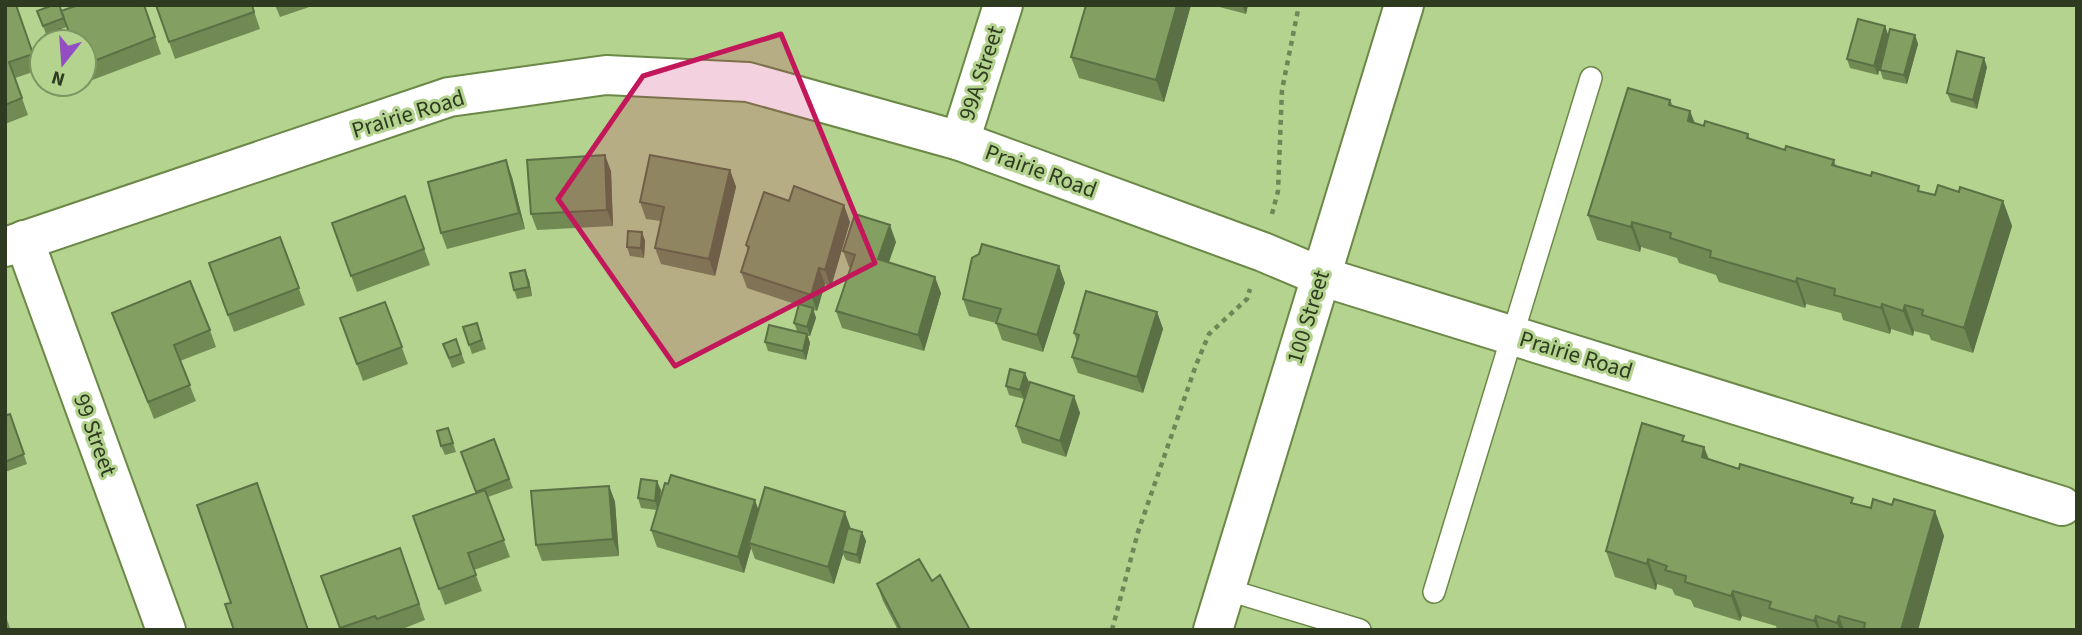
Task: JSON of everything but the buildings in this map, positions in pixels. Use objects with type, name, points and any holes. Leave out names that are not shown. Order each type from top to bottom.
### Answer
[{"type":"street","name":"99A Street","points":[[960,141],[1003,5]]},
{"type":"street","name":"100 Street","points":[[1213,630],[1404,5]]},
{"type":"street","name":"Prairie Road","points":[[14,244],[449,97],[606,75],[748,82],[960,141],[1263,252],[1320,276],[2062,506]]},
{"type":"street","name":"99 Street","points":[[14,244],[166,630]]},
{"type":"lane","points":[[1434,592],[1591,78]]},
{"type":"lane","points":[[1225,589],[1360,630]]},
{"type":"path","points":[[1112,630],[1138,532],[1196,365],[1209,334],[1247,299],[1263,252],[1278,191],[1282,90],[1299,5]]},
{"type":"highlighted area","points":[[781,34],[875,263],[675,366],[558,199],[643,76]]}]
